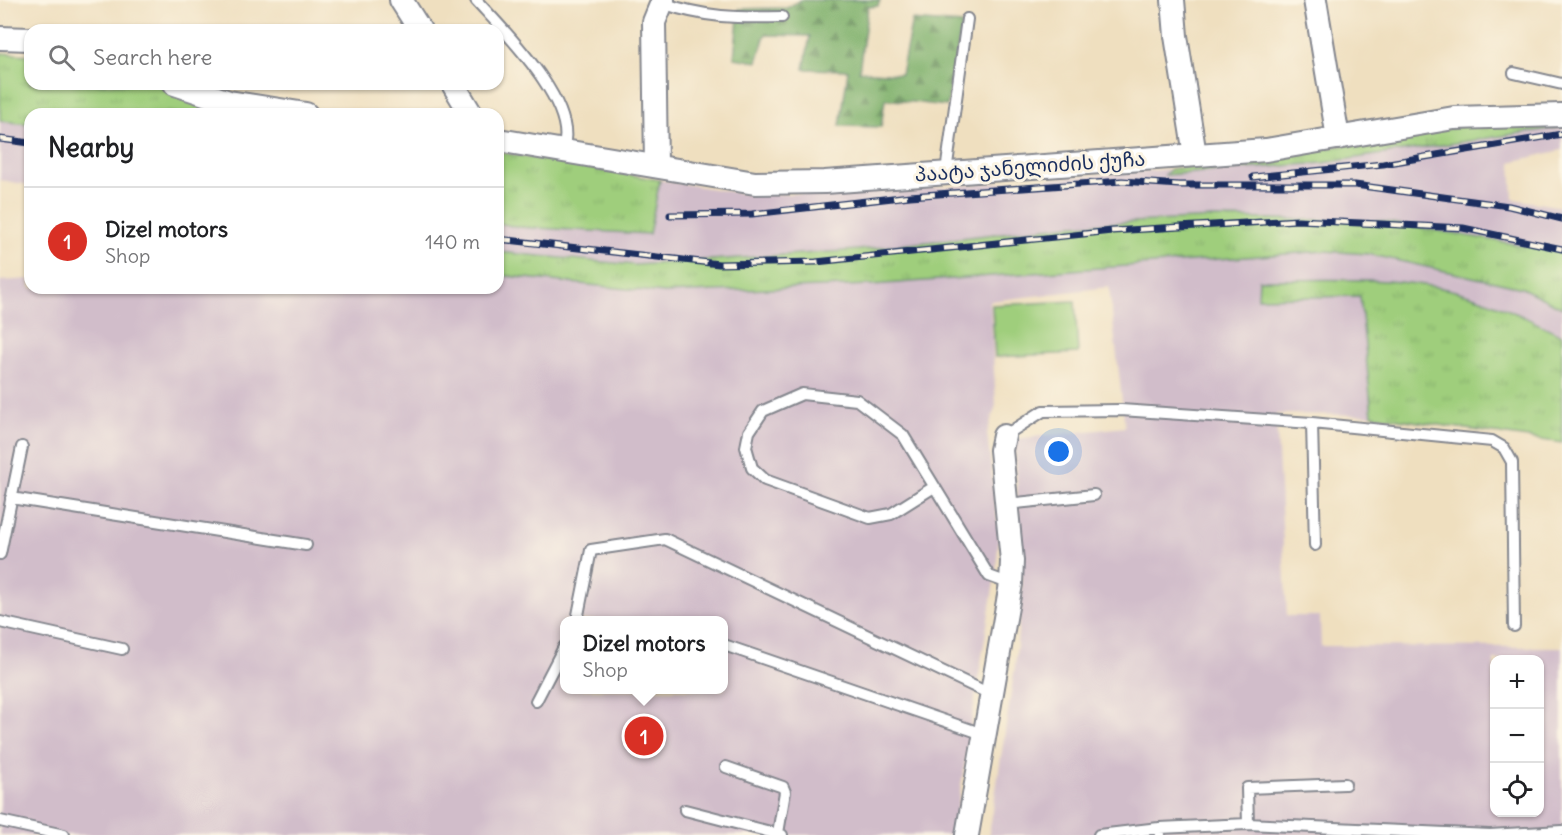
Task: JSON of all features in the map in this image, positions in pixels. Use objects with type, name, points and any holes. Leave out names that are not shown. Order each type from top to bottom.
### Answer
[{"type":"street","points":[[400,0],[416,24]]},
{"type":"street","points":[[1173,0],[1195,155]]},
{"type":"street","points":[[1315,0],[1338,138]]},
{"type":"street","points":[[656,166],[654,22],[662,2]]},
{"type":"street","points":[[0,38],[24,39]]},
{"type":"street","points":[[193,90],[229,102],[268,108]]},
{"type":"street","points":[[457,90],[467,108]]},
{"type":"street","name":"პაატა ჯანელიძის ქუჩა","points":[[504,141],[755,183],[825,182],[1266,150],[1454,118],[1562,115]]},
{"type":"street","points":[[967,835],[1011,584],[1012,561],[1001,450],[1004,436]]},
{"type":"lane","points":[[476,0],[497,24]]},
{"type":"lane","points":[[662,2],[696,14],[729,18],[782,17]]},
{"type":"lane","points":[[946,172],[967,19]]},
{"type":"lane","points":[[504,32],[542,75],[558,106],[566,142],[563,149]]},
{"type":"lane","points":[[1514,73],[1562,84]]},
{"type":"lane","points":[[934,487],[891,514],[870,518],[765,480],[752,468],[746,447],[749,432],[763,411],[802,394],[857,400],[903,435],[988,576],[1011,584]]},
{"type":"lane","points":[[1004,436],[1043,411],[1121,410],[1312,423],[1492,441],[1504,448],[1512,462],[1514,626]]},
{"type":"lane","points":[[1312,423],[1315,545]]},
{"type":"lane","points":[[0,554],[22,447]]},
{"type":"lane","points":[[1006,504],[1094,495]]},
{"type":"lane","points":[[11,498],[306,545]]},
{"type":"lane","points":[[578,616],[591,550],[664,538],[990,694]]},
{"type":"lane","points":[[0,622],[122,649]]},
{"type":"lane","points":[[728,647],[983,734]]},
{"type":"lane","points":[[536,701],[560,655]]},
{"type":"lane","points":[[685,810],[780,834],[783,788],[726,767]]},
{"type":"lane","points":[[1248,824],[1247,788],[1345,784]]},
{"type":"lane","points":[[0,821],[64,835]]},
{"type":"lane","points":[[1099,835],[1248,824],[1490,835],[1562,831]]},
{"type":"shaded area","points":[[0,121],[24,123],[24,184],[0,180]]},
{"type":"shaded area","points":[[1562,127],[1562,150],[1511,162],[1513,199],[1562,207],[1562,252],[1380,221],[1215,218],[1072,225],[859,250],[635,265],[504,253],[504,224],[517,227],[649,234],[660,180],[751,195],[895,191],[1171,169],[1166,175],[1323,163]]},
{"type":"shaded area","points":[[1325,251],[1368,254],[1522,288],[1562,308],[1562,335],[1505,308],[1452,290],[1383,281],[1259,280],[1258,298],[1360,296],[1372,415],[1276,414],[1287,616],[1320,616],[1321,646],[1562,647],[1562,835],[989,835],[1015,667],[1022,588],[1015,439],[1125,427],[1109,287],[990,301],[996,405],[987,433],[999,535],[996,570],[953,835],[0,835],[0,281],[24,279],[24,294],[504,294],[504,276],[664,293],[871,285]]},
{"type":"green space","points":[[801,0],[880,0],[878,6],[868,7],[859,71],[901,74],[912,20],[962,24],[947,106],[885,99],[881,127],[840,126],[848,70],[804,69],[810,36],[765,35],[757,62],[734,58],[739,9],[787,8]]},
{"type":"green space","points":[[0,53],[24,55],[24,90],[171,90],[223,108],[24,108],[24,123],[0,121]]},
{"type":"green space","points":[[1562,122],[1562,127],[1323,163],[1165,175],[1171,169],[1315,150],[1470,125]]},
{"type":"green space","points":[[504,153],[660,180],[649,234],[517,227],[504,224]]},
{"type":"green space","points":[[1215,218],[1380,221],[1562,252],[1562,308],[1522,288],[1368,254],[1325,251],[871,285],[664,293],[504,276],[504,253],[635,265],[859,250],[1072,225]]},
{"type":"green space","points":[[1259,280],[1380,281],[1451,290],[1480,298],[1562,335],[1562,443],[1372,415],[1360,296],[1258,298]]},
{"type":"green space","points":[[1075,301],[1078,353],[995,357],[992,305]]},
{"type":"railway","points":[[1253,177],[1383,164],[1562,134]]},
{"type":"railway","points":[[0,139],[24,142]]},
{"type":"railway","points":[[670,215],[752,214],[910,196],[1122,181],[1179,185],[1355,185],[1509,206],[1562,219]]},
{"type":"railway","points":[[504,240],[719,264],[816,262],[1112,231],[1298,220],[1463,228],[1562,249]]},
{"type":"place","name":"Dizel motors","points":[[644,736]]}]
